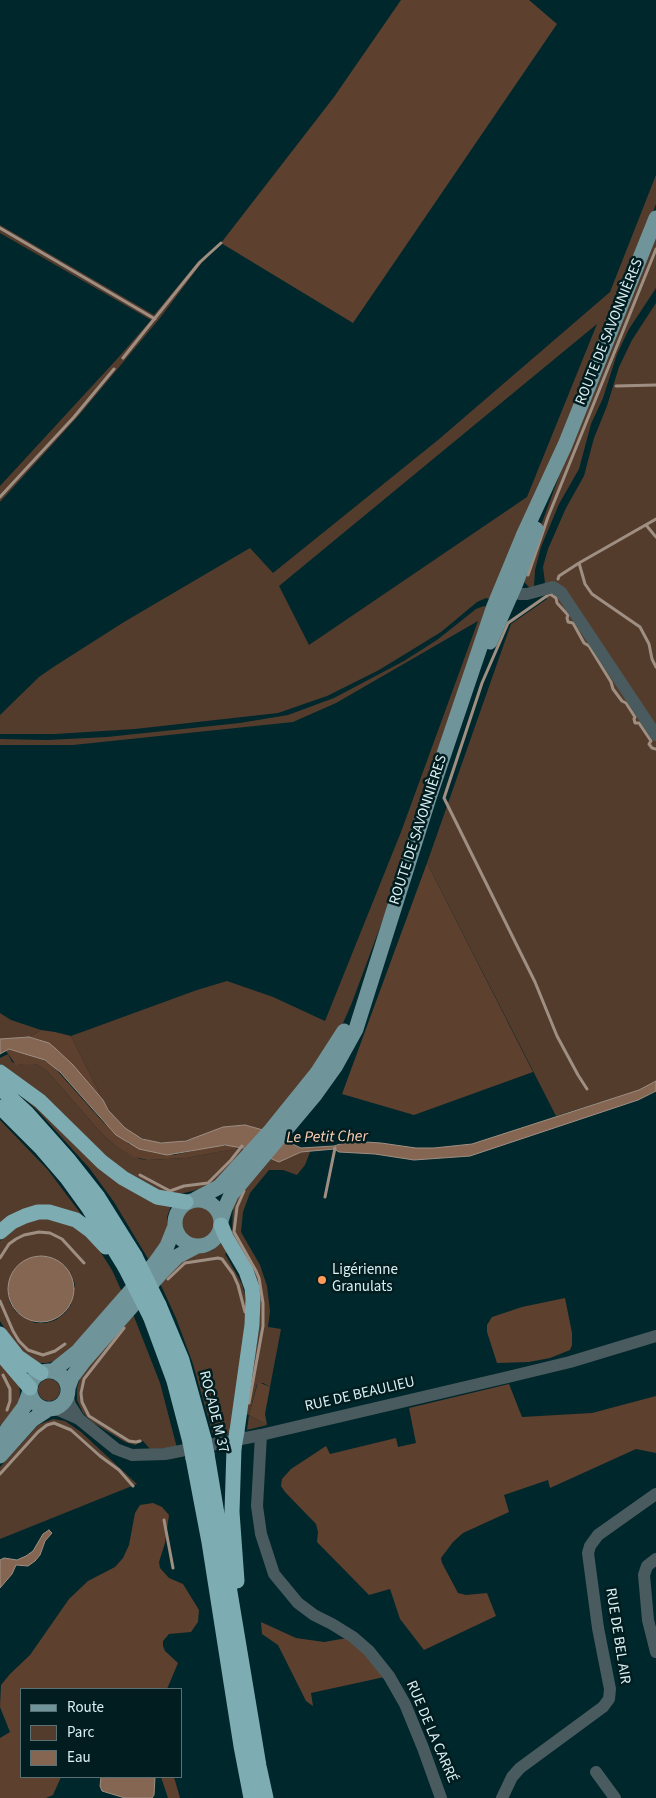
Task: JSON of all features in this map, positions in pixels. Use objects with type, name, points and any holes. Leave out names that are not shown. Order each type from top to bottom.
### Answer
[{"type":"highway","points":[[0,1072],[40,1101],[102,1162],[122,1178],[157,1197],[191,1201]]},
{"type":"highway","name":"ROCADE M 37","points":[[0,1088],[48,1136],[84,1178],[118,1228],[130,1262],[154,1310],[174,1381],[197,1440],[266,1798]]},
{"type":"highway","name":"ROCADE M 37","points":[[0,1107],[42,1149],[67,1178],[98,1222],[130,1262]]},
{"type":"highway","points":[[0,1232],[12,1222],[31,1213],[43,1211],[57,1213],[72,1218],[87,1228],[130,1262]]},
{"type":"highway","points":[[221,1223],[226,1237],[246,1271],[252,1288],[253,1299],[252,1326],[234,1448],[232,1512],[239,1601],[237,1640]]},
{"type":"highway","points":[[0,1334],[18,1357],[47,1372]]},
{"type":"highway","points":[[0,1353],[30,1390]]},
{"type":"highway","name":"ROCADE M 37","points":[[200,1456],[209,1542],[251,1798]]},
{"type":"main road","name":"ROUTE DE SAVONNIÈRES","points":[[191,1201],[220,1187],[256,1156],[276,1133],[336,1045],[373,974],[482,638],[507,590],[656,218]]},
{"type":"main road","name":"ROUTE DE SAVONNIÈRES","points":[[221,1223],[224,1208],[256,1156]]},
{"type":"main road","points":[[191,1201],[210,1203],[216,1208],[221,1223],[217,1236],[213,1240],[203,1246],[192,1246],[182,1240],[176,1231],[174,1220],[178,1210],[191,1201]]},
{"type":"main road","points":[[0,1439],[24,1408],[33,1380],[78,1351],[155,1263],[167,1246],[175,1226]]},
{"type":"main road","points":[[0,1456],[32,1420],[61,1404],[68,1391],[72,1377],[84,1360],[161,1273],[178,1256],[197,1246]]},
{"type":"main road","points":[[47,1372],[61,1375],[67,1383],[68,1391]]},
{"type":"main road","points":[[30,1390],[32,1397],[39,1406],[52,1408]]},
{"type":"street","points":[[507,590],[527,594],[553,587],[561,592],[656,735]]},
{"type":"street","name":"RUE DE BEAULIEU","points":[[68,1391],[70,1406],[79,1419],[116,1449],[132,1455],[165,1454],[261,1435],[561,1364],[656,1336]]},
{"type":"street","name":"RUE DE BEAULIEU","points":[[52,1408],[79,1419]]},
{"type":"street","name":"RUE DE LA CARRÉ","points":[[261,1435],[257,1506],[261,1534],[274,1574],[298,1603],[314,1615],[353,1637],[369,1651],[389,1676],[405,1704],[441,1798]]},
{"type":"street","name":"RUE DE BEL AIR","points":[[502,1798],[512,1777],[520,1768],[603,1707],[609,1699],[610,1689],[598,1628],[588,1553],[590,1546],[598,1535],[656,1494]]},
{"type":"street","points":[[656,1559],[647,1566],[644,1575],[648,1620],[656,1652]]},
{"type":"street","points":[[596,1772],[615,1798]]},
{"type":"green space","points":[[656,175],[656,204],[564,436],[493,600],[486,598],[477,602],[441,632],[379,670],[327,696],[278,713],[135,729],[55,734],[0,734],[0,715],[39,677],[124,622],[250,548],[273,573],[438,440],[610,292]],"holes":[[[597,324],[527,497],[309,645],[279,586]]]},
{"type":"green space","points":[[0,225],[154,315],[197,263],[221,243],[200,265],[160,318],[80,414],[0,502],[0,486],[151,320],[0,233]]},
{"type":"green space","points":[[656,234],[656,288],[629,329],[617,354],[603,398],[591,424],[579,469],[559,504],[541,547],[535,570],[534,587],[529,587],[522,577],[575,433]]},
{"type":"green space","points":[[656,303],[656,1081],[639,1090],[556,1116],[427,863],[511,624],[547,599],[543,567],[548,549],[566,508],[584,476],[594,438],[607,406],[619,367],[632,340]]},
{"type":"green space","points":[[484,606],[491,608],[385,914],[351,1005],[339,1032],[326,1053],[263,1130],[245,1125],[223,1127],[196,1138],[173,1143],[152,1142],[134,1135],[108,1110],[71,1036],[227,981],[273,997],[325,1021],[401,832],[478,621],[336,703],[293,722],[73,745],[0,745],[0,739],[47,740],[107,737],[240,723],[288,715],[334,698],[404,661],[437,640],[476,609]]},
{"type":"green space","points":[[0,1013],[11,1020],[41,1030],[29,1037],[0,1039]]},
{"type":"green space","points":[[8,1054],[12,1062],[20,1065],[27,1063],[36,1064],[47,1071],[102,1134],[117,1147],[140,1159],[186,1158],[234,1149],[248,1149],[224,1176],[200,1189],[168,1195],[117,1166],[36,1090],[0,1064],[0,1058]]},
{"type":"green space","points":[[20,1095],[171,1206],[167,1217],[169,1230],[150,1262],[114,1202],[90,1169],[38,1111]]},
{"type":"green space","points":[[0,1120],[48,1170],[84,1218],[72,1212],[0,1224]]},
{"type":"green space","points":[[301,1152],[310,1152],[305,1165],[297,1175],[283,1170],[269,1170],[250,1193],[243,1212],[241,1232],[260,1265],[267,1286],[270,1311],[268,1327],[281,1329],[270,1387],[263,1383],[257,1384],[249,1415],[246,1414],[259,1328],[260,1302],[232,1233],[233,1204],[268,1158],[279,1162]]},
{"type":"green space","points":[[198,1206],[205,1207],[210,1211],[214,1216],[214,1230],[210,1235],[205,1239],[198,1240],[191,1239],[186,1235],[182,1230],[181,1223],[182,1216],[186,1211],[191,1207]]},
{"type":"green space","points":[[42,1218],[74,1225],[96,1245],[112,1270],[122,1292],[70,1351],[55,1361],[39,1363],[18,1349],[0,1321],[0,1241],[16,1226]],"holes":[[[47,1256],[65,1266],[75,1284],[71,1305],[65,1313],[56,1320],[46,1323],[35,1323],[16,1312],[10,1303],[8,1292],[27,1259]]]},
{"type":"green space","points":[[223,1242],[229,1251],[225,1254],[242,1284],[248,1306],[230,1434],[214,1438],[193,1364],[176,1318],[159,1281],[192,1254],[211,1251]]},
{"type":"green space","points":[[133,1314],[160,1383],[177,1448],[150,1449],[143,1441],[135,1445],[125,1442],[92,1422],[83,1413],[77,1400],[77,1388],[81,1375]]},
{"type":"green space","points":[[0,1363],[19,1386],[20,1392],[18,1406],[3,1426],[0,1425]]},
{"type":"green space","points":[[49,1379],[57,1382],[60,1390],[57,1398],[49,1401],[41,1398],[38,1390],[41,1382]]},
{"type":"green space","points":[[249,1415],[267,1425],[247,1430]]},
{"type":"green space","points":[[53,1419],[65,1421],[81,1432],[137,1484],[0,1539],[0,1467],[38,1425]]},
{"type":"shaded area","points":[[401,0],[529,0],[557,24],[353,323],[221,243],[334,97]]},
{"type":"shaded area","points":[[427,863],[533,1072],[414,1115],[342,1094]]},
{"type":"shaded area","points":[[41,1030],[71,1036],[103,1100],[56,1049],[40,1040],[29,1037]]},
{"type":"shaded area","points":[[9,1049],[37,1056],[52,1065],[104,1123],[129,1144],[174,1155],[215,1146],[240,1148],[186,1158],[148,1160],[134,1157],[117,1147],[102,1134],[47,1071],[36,1064],[16,1065],[6,1051]]},
{"type":"shaded area","points":[[565,1298],[572,1333],[570,1350],[550,1358],[529,1362],[497,1363],[487,1332],[487,1325],[492,1317],[522,1307]]},
{"type":"shaded area","points":[[258,1382],[270,1387],[265,1414],[267,1425],[249,1415]]},
{"type":"shaded area","points":[[509,1384],[522,1417],[592,1413],[656,1396],[656,1453],[636,1449],[550,1488],[548,1480],[504,1495],[509,1512],[463,1533],[453,1542],[441,1558],[458,1593],[466,1595],[487,1593],[496,1616],[424,1650],[400,1619],[390,1589],[369,1595],[317,1542],[318,1532],[316,1524],[285,1492],[281,1486],[282,1479],[291,1469],[326,1446],[330,1454],[396,1438],[398,1447],[416,1443],[409,1408]]},
{"type":"shaded area","points":[[153,1503],[162,1507],[169,1515],[165,1543],[159,1562],[160,1568],[169,1578],[183,1584],[199,1610],[198,1622],[191,1632],[169,1634],[163,1641],[165,1651],[178,1663],[167,1688],[20,1688],[20,1778],[61,1778],[53,1795],[46,1798],[0,1798],[0,1738],[10,1732],[0,1707],[1,1685],[30,1655],[69,1599],[88,1581],[115,1567],[123,1558],[129,1545],[135,1513],[140,1505]]},
{"type":"shaded area","points":[[261,1622],[296,1638],[324,1642],[353,1637],[389,1676],[311,1693],[313,1706],[306,1701],[278,1645],[262,1634]]},
{"type":"shaded area","points":[[161,1778],[174,1778],[180,1798],[168,1798]]},
{"type":"water","points":[[29,1037],[49,1043],[73,1065],[103,1100],[108,1110],[125,1128],[142,1139],[161,1143],[186,1141],[223,1127],[245,1125],[263,1130],[301,1148],[334,1146],[350,1141],[434,1148],[472,1144],[639,1090],[656,1081],[656,1091],[638,1100],[470,1156],[414,1160],[375,1154],[339,1152],[334,1149],[301,1152],[279,1162],[248,1149],[225,1145],[167,1155],[139,1149],[116,1135],[60,1072],[45,1060],[9,1049],[0,1054],[0,1039]]},
{"type":"water","points":[[34,1256],[48,1256],[60,1261],[69,1270],[74,1282],[72,1302],[65,1313],[48,1322],[34,1322],[22,1317],[13,1308],[8,1296],[8,1282],[13,1270],[22,1261]]},
{"type":"water","points":[[49,1530],[52,1533],[45,1541],[40,1555],[35,1561],[28,1566],[16,1565],[12,1574],[0,1588],[0,1560],[4,1558],[17,1560],[26,1556],[33,1551],[43,1534]]},
{"type":"water","points":[[101,1778],[155,1778],[154,1795],[152,1798],[125,1798],[102,1791],[100,1786]]},
{"type":"waterway","points":[[0,228],[155,319]]},
{"type":"waterway","points":[[123,358],[200,262],[221,243]]},
{"type":"waterway","points":[[528,575],[548,517],[656,249]]},
{"type":"waterway","points":[[0,497],[74,417],[114,369]]},
{"type":"waterway","points":[[616,386],[656,385]]},
{"type":"waterway","points":[[558,579],[559,576],[579,563],[656,519]]},
{"type":"waterway","points":[[646,525],[656,537]]},
{"type":"waterway","points":[[579,563],[585,584],[592,594],[640,627],[649,644],[656,667]]},
{"type":"waterway","points":[[551,593],[508,623],[482,683],[444,798],[535,982],[557,1036],[587,1089]]},
{"type":"waterway","points":[[550,594],[556,598],[557,603],[568,615],[568,622],[573,623],[584,643],[589,646],[611,682],[613,689],[622,701],[626,703],[635,717],[635,723],[639,723],[651,741],[649,744],[652,748],[656,749]]},
{"type":"waterway","points":[[140,1175],[170,1191],[184,1186],[208,1183],[242,1146]]},
{"type":"waterway","name":"Le Petit Cher","points":[[325,1197],[335,1148]]},
{"type":"waterway","points":[[244,1191],[237,1207],[234,1232],[259,1278],[263,1303],[263,1326],[249,1403]]},
{"type":"waterway","points":[[0,1258],[9,1244],[16,1239],[39,1232],[50,1233],[62,1239],[84,1263]]},
{"type":"waterway","points":[[168,1279],[185,1263],[222,1259],[233,1274],[238,1285],[245,1312]]},
{"type":"waterway","points":[[0,1301],[13,1331],[28,1350],[43,1355],[55,1351],[65,1344]]},
{"type":"waterway","points":[[124,1328],[84,1379],[81,1393],[82,1402],[89,1416],[129,1441],[140,1441]]},
{"type":"waterway","points":[[3,1375],[10,1389],[10,1401],[7,1410]]},
{"type":"waterway","points":[[0,1474],[38,1432],[47,1425],[54,1423],[71,1430],[119,1470],[133,1486]]},
{"type":"waterway","points":[[164,1520],[173,1568]]},
{"type":"place","name":"Ligérienne Granulats","points":[[322,1280]]}]
